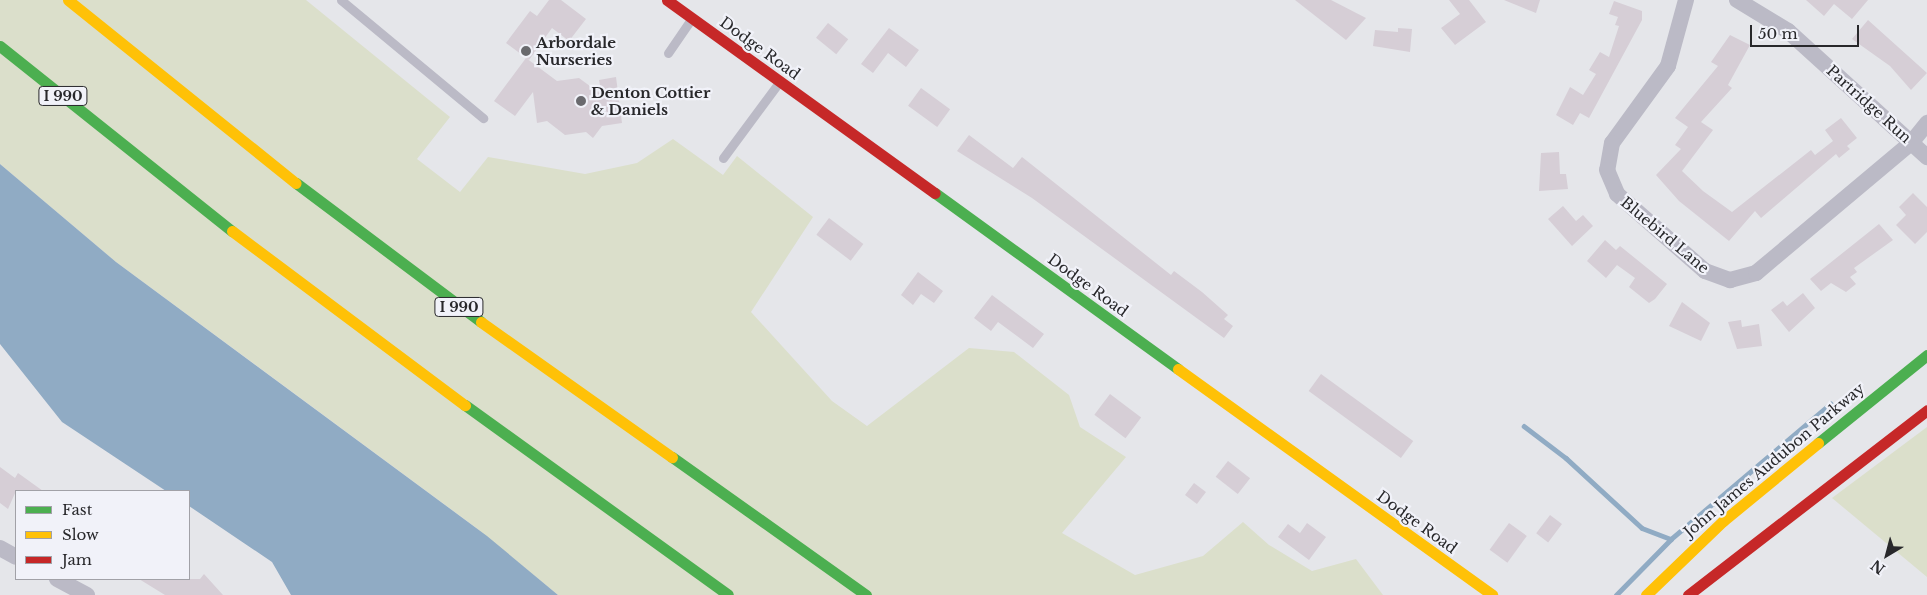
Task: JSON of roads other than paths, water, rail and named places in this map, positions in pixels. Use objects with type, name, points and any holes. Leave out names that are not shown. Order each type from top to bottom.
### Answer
[{"type":"main road","name":"I 990","points":[[68,0],[388,256],[866,595]]},
{"type":"main road","name":"Dodge Road","points":[[667,0],[1492,595]]},
{"type":"main road","name":"I 990","points":[[0,46],[304,289],[728,595]]},
{"type":"main road","name":"John James Audubon Parkway","points":[[1646,595],[1723,521],[1927,355]]},
{"type":"main road","points":[[1688,595],[1927,410]]},
{"type":"main road","points":[[787,539],[877,590]]},
{"type":"main road","points":[[679,560],[716,595]]},
{"type":"street","name":"Bluebird Lane","points":[[1686,0],[1668,66],[1612,144],[1607,170],[1618,194],[1705,271],[1730,280],[1756,274],[1911,143],[1927,123]]},
{"type":"street","name":"Partridge Run","points":[[1737,0],[1788,31],[1927,157]]},
{"type":"street","points":[[0,548],[15,556]]},
{"type":"street","points":[[59,580],[87,595]]},
{"type":"lane","points":[[341,0],[483,118]]},
{"type":"lane","points":[[668,53],[692,18]]},
{"type":"lane","points":[[723,158],[780,81]]},
{"type":"water","points":[[0,164],[116,262],[487,536],[558,595],[291,595],[272,562],[190,507],[190,490],[164,490],[62,422],[0,344]]},
{"type":"waterway","points":[[1524,426],[1566,458],[1642,528],[1671,539],[1830,404]]},
{"type":"waterway","points":[[1616,595],[1671,539]]},
{"type":"place","name":"Arbordale Nurseries","points":[[526,51]]},
{"type":"place","name":"Denton Cottier & Daniels","points":[[581,101]]}]
